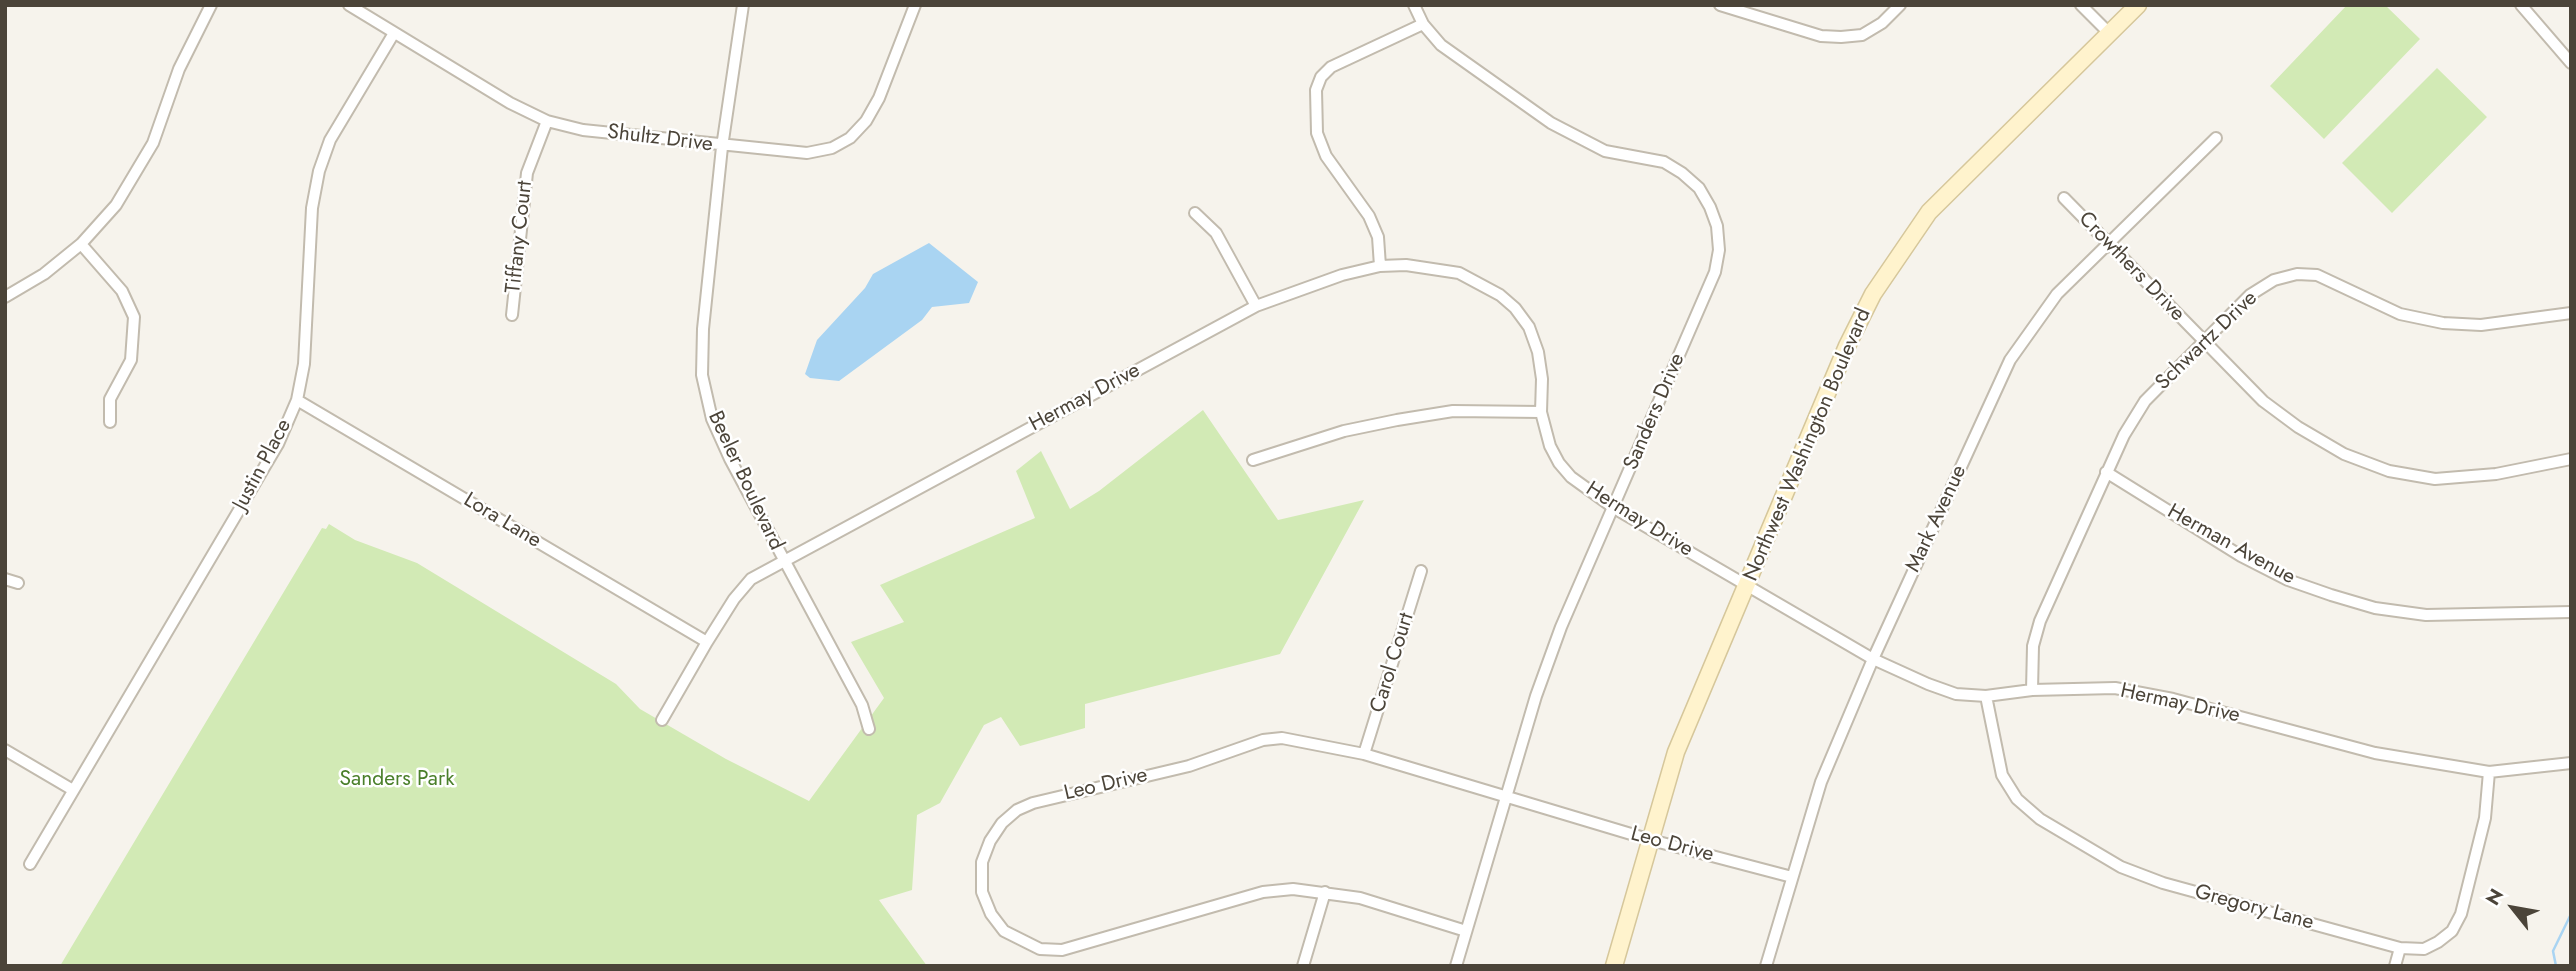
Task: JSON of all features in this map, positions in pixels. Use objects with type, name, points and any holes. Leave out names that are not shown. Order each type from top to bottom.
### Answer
[{"type":"main road","name":"Northwest Washington Boulevard","points":[[1614,966],[1676,752],[1847,346],[1873,294],[1929,212],[2138,5]]},
{"type":"street","points":[[5,297],[44,274],[81,244],[116,205],[148,153],[182,60],[211,5]]},
{"type":"street","name":"Shultz Drive","points":[[349,5],[510,103],[547,121],[583,130],[722,147],[807,153],[832,148],[850,138],[866,121],[879,98],[915,5]]},
{"type":"street","name":"Beeler Boulevard","points":[[743,5],[722,147],[703,329],[702,375],[712,419],[783,562],[862,705],[869,729]]},
{"type":"street","name":"Sanders Drive","points":[[1414,5],[1423,24],[1441,45],[1551,123],[1605,151],[1664,162],[1699,188],[1710,207],[1718,238],[1715,272],[1562,626],[1505,797],[1456,966]]},
{"type":"street","points":[[1720,5],[1821,36],[1840,37],[1862,35],[1882,23],[1900,5]]},
{"type":"street","points":[[2081,5],[2109,33]]},
{"type":"street","points":[[2521,5],[2571,63]]},
{"type":"street","points":[[1380,266],[1378,237],[1369,216],[1326,156],[1317,133],[1316,90],[1321,77],[1331,67],[1423,24]]},
{"type":"street","name":"Justin Place","points":[[30,864],[278,444],[297,400],[304,364],[313,208],[319,171],[330,140],[394,33]]},
{"type":"street","name":"Tiffany Court","points":[[512,314],[527,173],[547,121]]},
{"type":"street","name":"Mark Avenue","points":[[1766,966],[1822,782],[1873,659],[2010,360],[2057,294],[2216,138]]},
{"type":"street","name":"Crowthers Drive","points":[[2064,198],[2203,343],[2263,401],[2298,428],[2344,454],[2389,471],[2435,479],[2496,474],[2571,460]]},
{"type":"street","points":[[1195,213],[1216,233],[1256,306]]},
{"type":"street","points":[[81,244],[122,291],[134,317],[131,360],[110,399],[110,422]]},
{"type":"street","name":"Hermay Drive","points":[[662,720],[734,599],[751,579],[1256,306],[1320,282],[1380,266],[1428,266],[1459,273],[1500,295],[1529,327],[1542,379],[1541,412],[1559,463],[1571,477],[1614,508],[1873,659],[1956,694],[1986,696],[2032,690],[2126,690],[2173,699],[2375,753],[2488,772],[2571,763]]},
{"type":"street","name":"Schwartz Drive","points":[[2032,690],[2033,646],[2040,621],[2106,472],[2145,401],[2250,295],[2274,280],[2297,274],[2317,275],[2400,314],[2443,323],[2481,325],[2571,313]]},
{"type":"street","name":"Lora Lane","points":[[297,400],[707,642]]},
{"type":"street","points":[[1253,460],[1344,431],[1397,420],[1453,411],[1541,412]]},
{"type":"street","name":"Herman Avenue","points":[[2106,472],[2241,556],[2288,580],[2331,595],[2375,608],[2426,615],[2571,612]]},
{"type":"street","name":"Carol Court","points":[[1364,754],[1420,571]]},
{"type":"street","points":[[5,579],[18,583]]},
{"type":"street","name":"Gregory Lane","points":[[1986,696],[2002,775],[2017,799],[2040,819],[2120,867],[2163,883],[2400,948],[2424,949],[2452,931],[2485,818],[2488,772]]},
{"type":"street","name":"Leo Drive","points":[[1466,931],[1360,898],[1293,889],[1263,892],[1073,947],[1040,949],[1004,931],[991,914],[982,892],[982,862],[990,841],[1002,823],[1017,810],[1033,803],[1189,766],[1263,740],[1301,739],[1364,754],[1651,840],[1792,877]]},
{"type":"street","points":[[5,750],[73,790]]},
{"type":"street","points":[[1303,966],[1325,892]]},
{"type":"street","points":[[2395,966],[2400,948]]},
{"type":"green space","points":[[2347,5],[2385,5],[2420,39],[2324,139],[2270,86]]},
{"type":"green space","points":[[2437,68],[2487,117],[2392,213],[2342,163]]},
{"type":"green space","name":"Sanders Park","points":[[1203,410],[1278,520],[1364,500],[1280,654],[1085,704],[1085,728],[1020,746],[1001,717],[984,725],[940,803],[917,815],[912,890],[879,900],[927,966],[60,966],[322,528],[326,529],[329,524],[355,540],[417,563],[616,684],[640,709],[726,759],[809,801],[884,698],[851,642],[904,622],[880,585],[1035,518],[1016,471],[1041,451],[1070,509],[1099,491]]},
{"type":"water","points":[[929,243],[978,282],[969,303],[932,307],[922,320],[839,381],[810,378],[805,374],[817,340],[865,288],[873,274]]},
{"type":"waterway","points":[[2556,966],[2553,951],[2571,914]]}]
